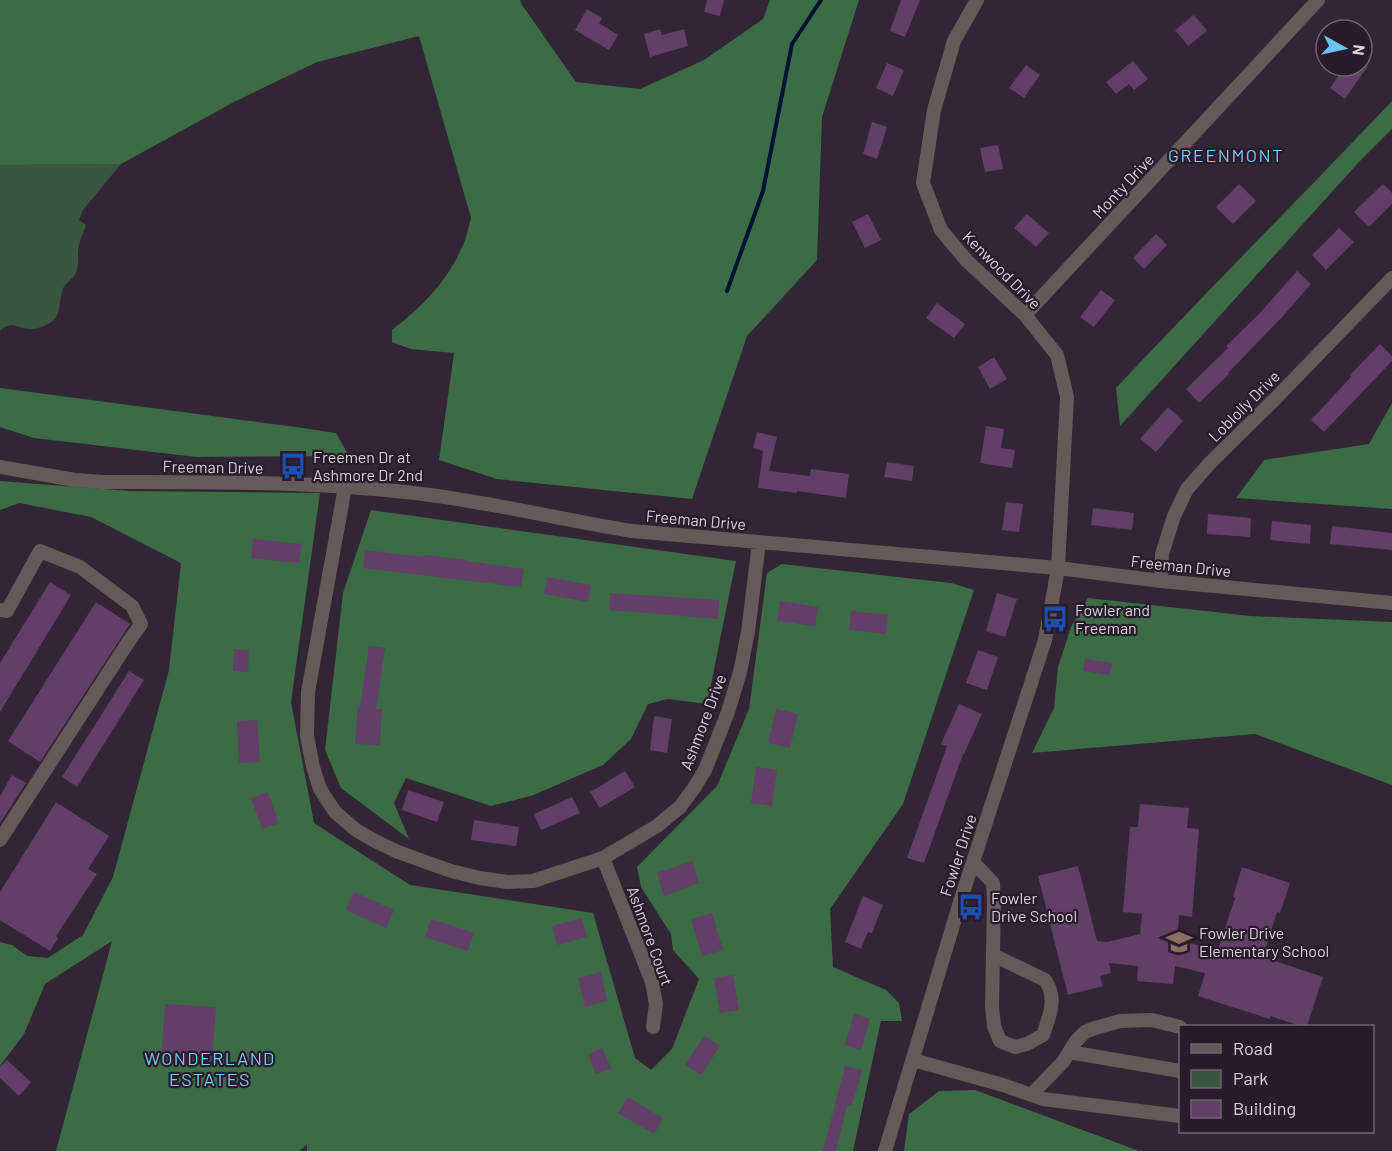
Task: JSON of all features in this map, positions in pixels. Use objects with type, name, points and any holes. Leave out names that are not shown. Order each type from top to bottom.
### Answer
[{"type":"street","name":"Kenwood Drive","points":[[977,0],[954,41],[934,110],[923,183],[941,230],[967,261],[1025,315],[1057,355],[1067,397],[1058,568]]},
{"type":"street","name":"Monty Drive","points":[[1025,315],[1318,0]]},
{"type":"street","name":"Loblolly Drive","points":[[1161,581],[1162,554],[1174,516],[1186,489],[1392,278]]},
{"type":"street","name":"Freeman Drive","points":[[0,467],[75,480],[102,482],[290,484],[345,487],[449,498],[632,531],[1058,568],[1161,581],[1392,603]]},
{"type":"street","name":"Ashmore Drive","points":[[345,487],[308,692],[307,736],[320,789],[335,812],[356,830],[398,852],[451,872],[480,879],[507,882],[533,881],[603,858],[657,826],[680,807],[705,770],[728,712],[740,672],[748,632],[759,542]]},
{"type":"street","points":[[0,610],[6,611],[40,551],[80,567],[132,606],[141,624],[0,840]]},
{"type":"street","name":"Fowler Drive","points":[[885,1151],[973,862],[1046,640],[1058,568]]},
{"type":"street","name":"Ashmore Court","points":[[603,858],[652,982],[656,1004],[653,1027]]},
{"type":"street","points":[[973,862],[993,883],[992,1007],[994,1026],[1000,1041],[1015,1047],[1028,1044],[1043,1035],[1052,1007],[1050,988],[1045,980],[993,955]]},
{"type":"street","points":[[1031,1095],[1063,1062],[1076,1041],[1085,1032],[1120,1022],[1152,1020],[1179,1027]]},
{"type":"street","points":[[1069,1052],[1179,1071]]},
{"type":"street","points":[[913,1060],[1003,1085],[1043,1099],[1179,1116]]},
{"type":"green space","points":[[0,0],[520,0],[576,82],[640,89],[704,60],[763,19],[770,0],[859,0],[822,117],[817,260],[747,336],[692,499],[497,479],[439,460],[454,353],[411,349],[392,342],[392,330],[424,302],[450,271],[466,239],[471,218],[419,36],[317,62],[234,102],[121,164],[0,165]]},
{"type":"green space","points":[[1392,101],[1392,129],[1359,162],[1120,426],[1116,388]]},
{"type":"green space","points":[[121,164],[83,210],[79,220],[86,225],[79,248],[78,268],[63,288],[55,319],[46,325],[32,329],[10,325],[0,331],[0,165]]},
{"type":"green space","points":[[0,388],[336,433],[349,456],[196,457],[34,438],[0,427]]},
{"type":"green space","points":[[1392,403],[1392,509],[1236,498],[1264,460],[1369,444]]},
{"type":"green space","points":[[0,481],[130,491],[320,493],[291,702],[314,823],[410,885],[593,913],[635,1058],[651,1070],[672,1049],[699,979],[673,950],[671,934],[641,887],[637,867],[717,786],[749,709],[767,573],[782,564],[951,583],[974,590],[903,804],[830,909],[833,967],[886,990],[899,1003],[902,1021],[881,1021],[853,1151],[307,1151],[307,1145],[299,1151],[56,1151],[112,941],[45,984],[24,1034],[0,1066],[0,942],[12,945],[27,956],[48,958],[83,935],[113,877],[169,670],[181,563],[91,517],[19,503],[0,510]]},
{"type":"green space","points":[[371,510],[736,561],[707,704],[668,699],[648,704],[631,739],[603,765],[531,796],[491,806],[406,778],[394,803],[409,839],[341,788],[325,750],[343,593]]},
{"type":"green space","points":[[1088,598],[1251,616],[1392,622],[1392,785],[1255,734],[1032,753],[1054,708],[1058,667],[1071,627]]},
{"type":"green space","points":[[975,1090],[1139,1151],[904,1151],[909,1114],[939,1091]]},
{"type":"building","points":[[707,0],[724,0],[720,16],[704,12]]},
{"type":"building","points":[[901,0],[920,0],[905,37],[890,31]]},
{"type":"building","points":[[587,9],[602,18],[599,23],[618,35],[609,50],[575,30]]},
{"type":"building","points":[[1194,15],[1207,31],[1188,46],[1175,30]]},
{"type":"building","points":[[660,29],[662,35],[684,29],[688,46],[650,57],[644,34]]},
{"type":"building","points":[[1133,61],[1148,79],[1134,90],[1129,84],[1116,94],[1106,82]]},
{"type":"building","points":[[887,63],[904,70],[893,96],[876,88]]},
{"type":"building","points":[[1026,65],[1040,75],[1024,98],[1009,88]]},
{"type":"building","points":[[1337,78],[1360,78],[1345,99],[1330,88]]},
{"type":"building","points":[[872,122],[887,127],[877,159],[863,154]]},
{"type":"building","points":[[998,145],[1003,169],[985,172],[980,148]]},
{"type":"building","points":[[1239,184],[1256,201],[1233,224],[1216,207]]},
{"type":"building","points":[[1383,184],[1392,193],[1392,204],[1369,227],[1354,212]]},
{"type":"building","points":[[868,214],[881,240],[865,248],[852,222]]},
{"type":"building","points":[[1027,214],[1049,233],[1036,247],[1014,228]]},
{"type":"building","points":[[1339,228],[1354,242],[1326,270],[1312,255]]},
{"type":"building","points":[[1156,234],[1167,245],[1144,269],[1133,258]]},
{"type":"building","points":[[1297,271],[1311,284],[1229,374],[1199,403],[1186,389],[1228,348],[1226,346],[1258,315]]},
{"type":"building","points":[[1101,290],[1115,300],[1094,327],[1080,317]]},
{"type":"building","points":[[937,303],[965,324],[954,338],[926,318]]},
{"type":"building","points":[[1380,344],[1392,356],[1392,361],[1324,432],[1311,420]]},
{"type":"building","points":[[994,357],[1007,379],[990,389],[978,367]]},
{"type":"building","points":[[1168,407],[1183,421],[1156,452],[1140,439]]},
{"type":"building","points":[[986,426],[1004,429],[1001,448],[1015,450],[1012,468],[980,463]]},
{"type":"building","points":[[757,432],[777,437],[769,471],[810,476],[811,469],[849,474],[846,498],[758,488],[763,451],[753,448]]},
{"type":"building","points":[[887,462],[914,466],[912,481],[884,477]]},
{"type":"building","points":[[1006,502],[1023,504],[1019,532],[1002,530]]},
{"type":"building","points":[[1093,508],[1134,513],[1132,530],[1091,525]]},
{"type":"building","points":[[1208,514],[1251,518],[1250,537],[1207,534]]},
{"type":"building","points":[[1272,521],[1311,525],[1310,544],[1270,540]]},
{"type":"building","points":[[1332,526],[1392,533],[1392,550],[1330,544]]},
{"type":"building","points":[[253,539],[302,544],[299,563],[251,558]]},
{"type":"building","points":[[365,550],[467,560],[524,569],[521,587],[363,568]]},
{"type":"building","points":[[547,577],[591,585],[588,602],[544,594]]},
{"type":"building","points":[[50,582],[71,595],[0,712],[0,663]]},
{"type":"building","points":[[610,593],[719,600],[718,619],[609,610]]},
{"type":"building","points":[[997,593],[1017,599],[1005,637],[986,631]]},
{"type":"building","points":[[780,601],[818,607],[815,626],[777,621]]},
{"type":"building","points":[[96,602],[130,624],[40,762],[8,741]]},
{"type":"building","points":[[851,611],[888,615],[886,634],[849,630]]},
{"type":"building","points":[[369,646],[385,648],[376,709],[382,709],[380,745],[355,744],[358,707],[360,708]]},
{"type":"building","points":[[234,649],[249,650],[248,672],[233,671]]},
{"type":"building","points":[[978,650],[998,657],[987,690],[966,683]]},
{"type":"building","points":[[1085,659],[1112,663],[1110,675],[1083,671]]},
{"type":"building","points":[[129,671],[144,680],[77,787],[62,777]]},
{"type":"building","points":[[959,704],[982,714],[963,754],[924,863],[907,858],[947,746],[941,744]]},
{"type":"building","points":[[776,709],[798,714],[790,748],[768,743]]},
{"type":"building","points":[[654,716],[672,719],[667,753],[650,750]]},
{"type":"building","points":[[257,720],[260,762],[239,763],[237,721]]},
{"type":"building","points":[[756,767],[777,770],[772,806],[751,803]]},
{"type":"building","points":[[625,771],[635,787],[600,808],[590,792]]},
{"type":"building","points":[[12,775],[26,783],[0,823],[0,796]]},
{"type":"building","points":[[408,790],[444,802],[437,822],[402,810]]},
{"type":"building","points":[[268,792],[279,823],[262,829],[251,798]]},
{"type":"building","points":[[572,797],[580,813],[541,830],[534,814]]},
{"type":"building","points":[[56,802],[109,836],[88,869],[97,874],[56,936],[58,938],[50,951],[0,920],[0,892]]},
{"type":"building","points":[[1140,804],[1189,808],[1187,828],[1199,829],[1192,917],[1179,915],[1177,940],[1218,950],[1235,898],[1233,897],[1242,867],[1290,883],[1280,913],[1277,912],[1263,957],[1323,977],[1307,1025],[1298,1025],[1270,1016],[1270,1019],[1198,996],[1205,973],[1175,966],[1173,984],[1137,981],[1138,966],[1109,963],[1111,973],[1100,976],[1103,986],[1068,995],[1038,876],[1078,866],[1097,941],[1107,942],[1140,934],[1142,914],[1123,912],[1130,827],[1138,827]]},
{"type":"building","points":[[474,820],[519,827],[516,846],[471,840]]},
{"type":"building","points":[[692,861],[699,883],[664,896],[657,873]]},
{"type":"building","points":[[354,892],[394,910],[386,928],[346,910]]},
{"type":"building","points":[[863,896],[883,905],[872,933],[868,932],[861,949],[845,942]]},
{"type":"building","points":[[712,913],[723,950],[702,956],[691,919]]},
{"type":"building","points":[[582,918],[587,937],[557,945],[552,926]]},
{"type":"building","points":[[431,919],[474,933],[468,951],[425,937]]},
{"type":"building","points":[[601,972],[607,1001],[585,1007],[578,978]]},
{"type":"building","points":[[733,975],[739,1010],[720,1013],[714,978]]},
{"type":"building","points":[[165,1004],[216,1007],[212,1064],[161,1061]]},
{"type":"building","points":[[854,1014],[870,1019],[861,1050],[845,1045]]},
{"type":"building","points":[[704,1036],[720,1046],[701,1075],[685,1065]]},
{"type":"building","points":[[602,1048],[611,1068],[596,1074],[588,1054]]},
{"type":"building","points":[[7,1060],[31,1082],[19,1096],[0,1078],[0,1067]]},
{"type":"building","points":[[845,1066],[862,1070],[852,1106],[847,1105],[836,1151],[823,1151]]},
{"type":"building","points":[[628,1097],[663,1118],[654,1134],[618,1113]]},
{"type":"waterway","points":[[727,291],[763,191],[792,44],[821,0]]},
{"type":"place","name":"Freemen Dr at Ashmore Dr 2nd","points":[[293,466]]},
{"type":"place","name":"Fowler and Freeman","points":[[1055,619]]},
{"type":"place","name":"Fowler Drive School","points":[[971,907]]},
{"type":"place","name":"Fowler Drive Elementary School","points":[[1179,942]]},
{"type":"district","name":"GREENMONT","points":[[1226,156]]},
{"type":"district","name":"WONDERLAND ESTATES","points":[[210,1069]]}]
